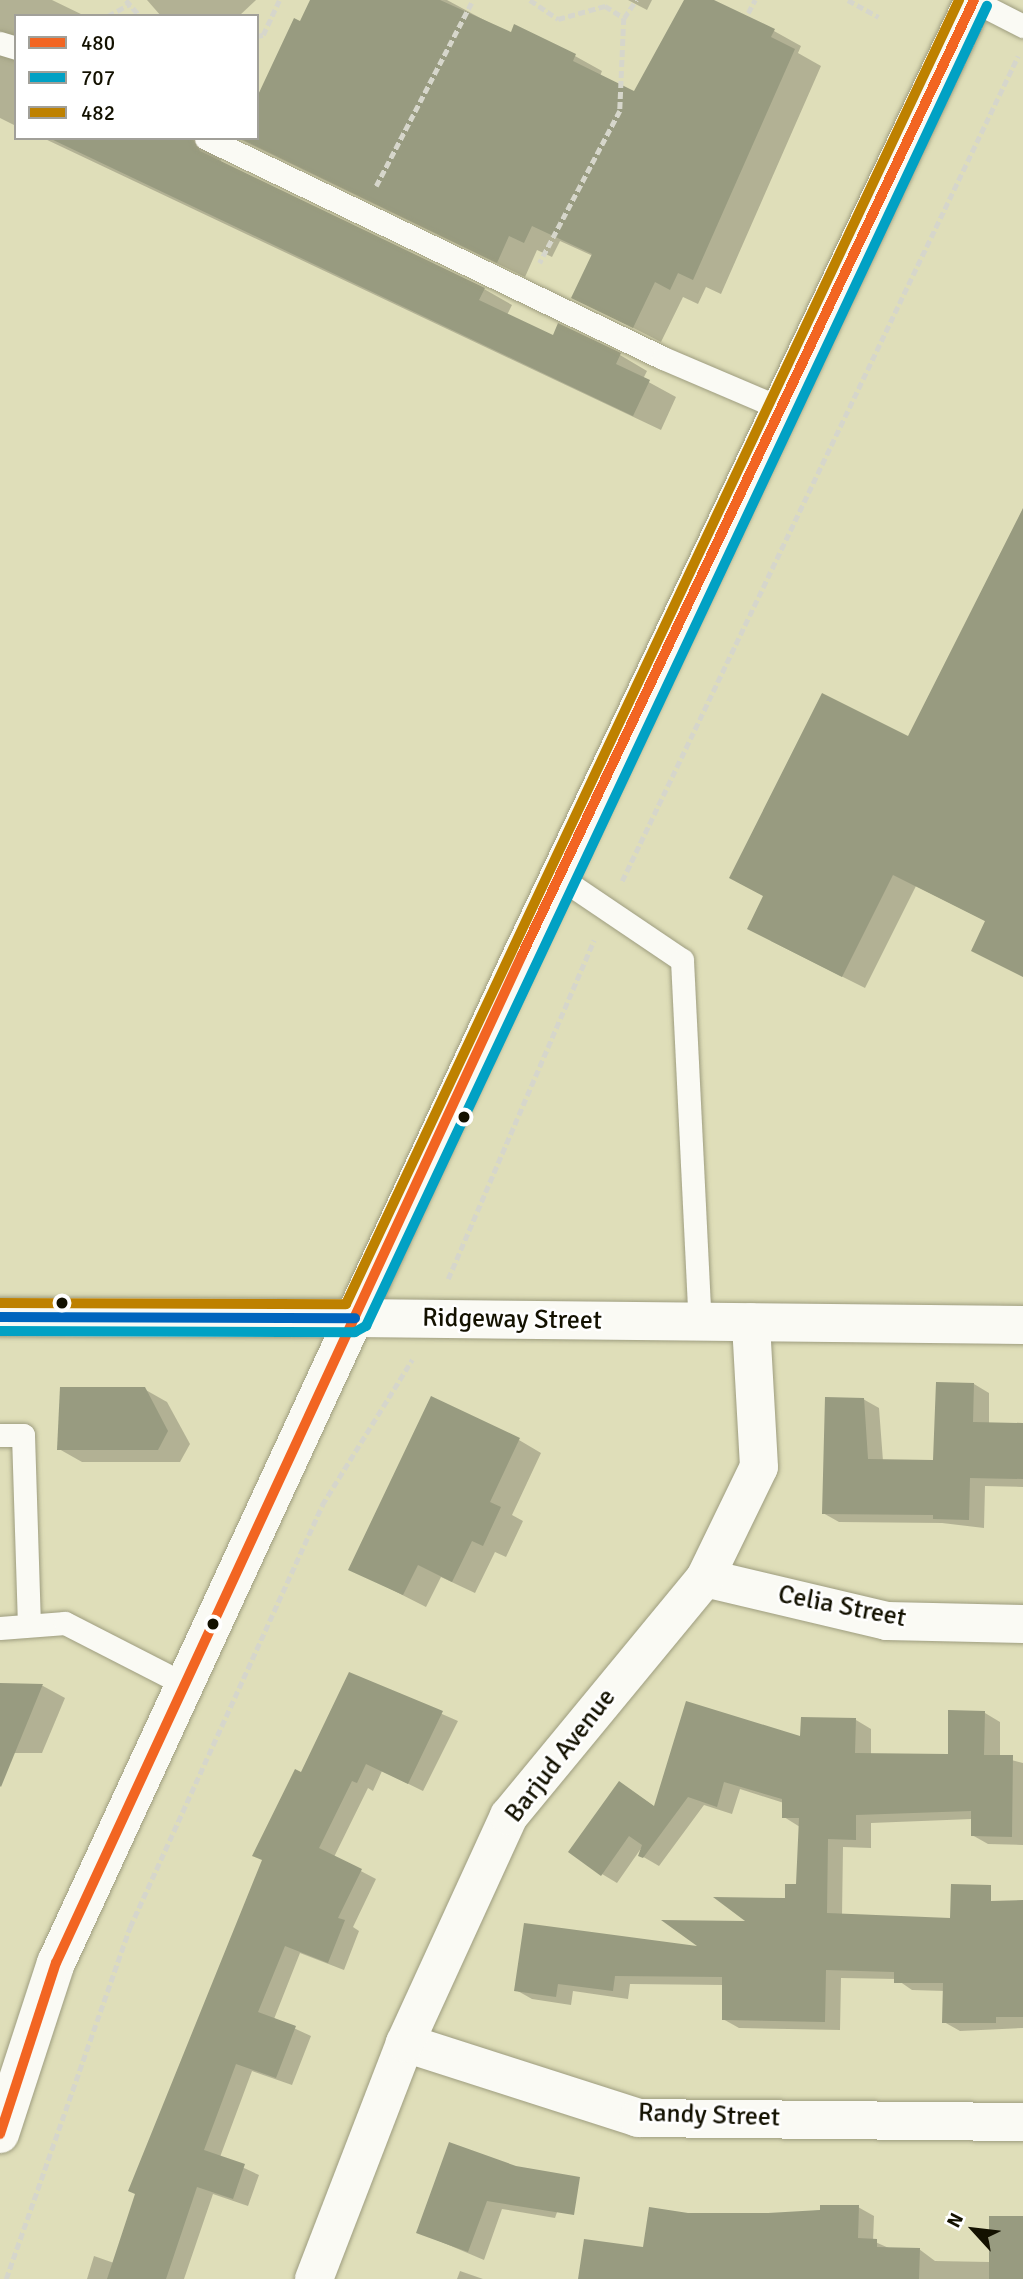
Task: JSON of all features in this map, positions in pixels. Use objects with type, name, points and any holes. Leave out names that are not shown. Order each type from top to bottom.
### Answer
[{"type":"street","points":[[0,2134],[56,1963],[559,877],[974,1]]},
{"type":"street","name":"Ridgeway Street","points":[[0,1317],[1023,1325]]},
{"type":"street","name":"Barjud Avenue","points":[[314,2279],[405,2043],[509,1816],[705,1578],[759,1467],[751,1322]]},
{"type":"street","name":"Celia Street","points":[[705,1578],[887,1621],[1023,1624]]},
{"type":"street","name":"Randy Street","points":[[405,2043],[638,2118],[1023,2122]]},
{"type":"lane","points":[[974,1],[1023,26]]},
{"type":"lane","points":[[210,140],[361,216],[526,291],[663,358],[780,408]]},
{"type":"lane","points":[[559,877],[682,960],[700,1322]]},
{"type":"lane","points":[[0,1435],[23,1435],[29,1625]]},
{"type":"lane","points":[[0,1628],[65,1623],[186,1685]]},
{"type":"path","points":[[259,36],[263,35],[279,0]]},
{"type":"path","points":[[361,216],[473,0]]},
{"type":"path","points":[[530,0],[558,19],[605,6],[624,18]]},
{"type":"path","points":[[526,291],[620,111],[624,18],[636,0]]},
{"type":"path","points":[[748,13],[755,0]]},
{"type":"path","points":[[848,0],[879,17]]},
{"type":"path","points":[[110,14],[128,2]]},
{"type":"path","points":[[6,2279],[130,1927],[322,1505],[415,1355],[569,992],[1023,45]]},
{"type":"building","points":[[310,0],[440,0],[511,32],[514,24],[576,54],[573,61],[634,91],[684,0],[714,0],[775,29],[771,37],[795,49],[693,280],[678,273],[670,290],[655,282],[633,328],[571,298],[592,254],[532,226],[524,243],[509,236],[497,263],[243,140],[259,140],[259,93],[294,18],[300,21]]},
{"type":"building","points":[[53,140],[193,140],[200,151],[485,288],[479,300],[553,335],[558,323],[621,353],[616,364],[650,380],[633,416]]},
{"type":"building","points":[[1023,508],[1023,977],[971,951],[985,921],[893,875],[842,977],[747,929],[763,896],[729,878],[822,693],[908,736]]},
{"type":"building","points":[[936,1382],[974,1383],[973,1422],[1023,1423],[1023,1479],[970,1478],[969,1520],[933,1519],[933,1515],[822,1514],[825,1397],[864,1398],[868,1459],[933,1460]]},
{"type":"building","points":[[60,1387],[145,1387],[168,1431],[158,1450],[57,1450]]},
{"type":"building","points":[[431,1396],[520,1438],[490,1502],[501,1507],[483,1546],[472,1541],[452,1582],[418,1565],[403,1595],[348,1570]]},
{"type":"building","points":[[349,1672],[443,1711],[408,1784],[366,1764],[357,1783],[352,1781],[319,1848],[362,1869],[338,1918],[345,1920],[328,1963],[285,1946],[258,2012],[296,2026],[276,2078],[236,2064],[204,2150],[245,2164],[233,2199],[197,2187],[166,2279],[107,2279],[135,2194],[128,2191],[262,1860],[252,1856],[295,1769],[301,1772]]},
{"type":"building","points":[[0,1683],[43,1684],[1,1787],[0,1786]]},
{"type":"building","points":[[686,1701],[800,1736],[801,1717],[856,1718],[855,1753],[948,1754],[948,1710],[985,1711],[984,1755],[1013,1755],[1012,1837],[971,1836],[971,1811],[856,1815],[856,1840],[828,1839],[827,1913],[950,1918],[951,1884],[991,1885],[991,1901],[1023,1900],[1023,2017],[996,2017],[996,2023],[942,2023],[943,1983],[894,1983],[894,1972],[826,1970],[825,2022],[722,2020],[722,1977],[615,1976],[613,1991],[558,1984],[556,1997],[514,1991],[524,1923],[697,1946],[661,1920],[745,1921],[713,1897],[785,1898],[785,1884],[796,1884],[799,1818],[782,1818],[782,1799],[724,1782],[717,1807],[688,1797],[643,1858],[638,1856],[642,1845],[629,1836],[601,1876],[568,1852],[619,1781],[654,1806]]},
{"type":"building","points":[[449,2142],[516,2166],[580,2177],[574,2215],[487,2201],[468,2252],[416,2233]]},
{"type":"building","points":[[820,2205],[859,2205],[858,2238],[877,2239],[877,2247],[920,2248],[919,2279],[578,2279],[584,2239],[643,2247],[649,2207],[688,2213],[768,2213],[820,2210]]},
{"type":"building","points":[[989,2216],[1023,2216],[1023,2279],[989,2279]]},
{"type":"transit line","name":"482","points":[[0,1303],[346,1304],[959,0]]},
{"type":"transit line","name":"480","points":[[0,2134],[56,1963],[522,955],[974,0]]},
{"type":"transit line","name":"707","points":[[0,1331],[355,1332],[366,1326],[987,6]]},
{"type":"transit line","points":[[0,1317],[355,1318]]}]
